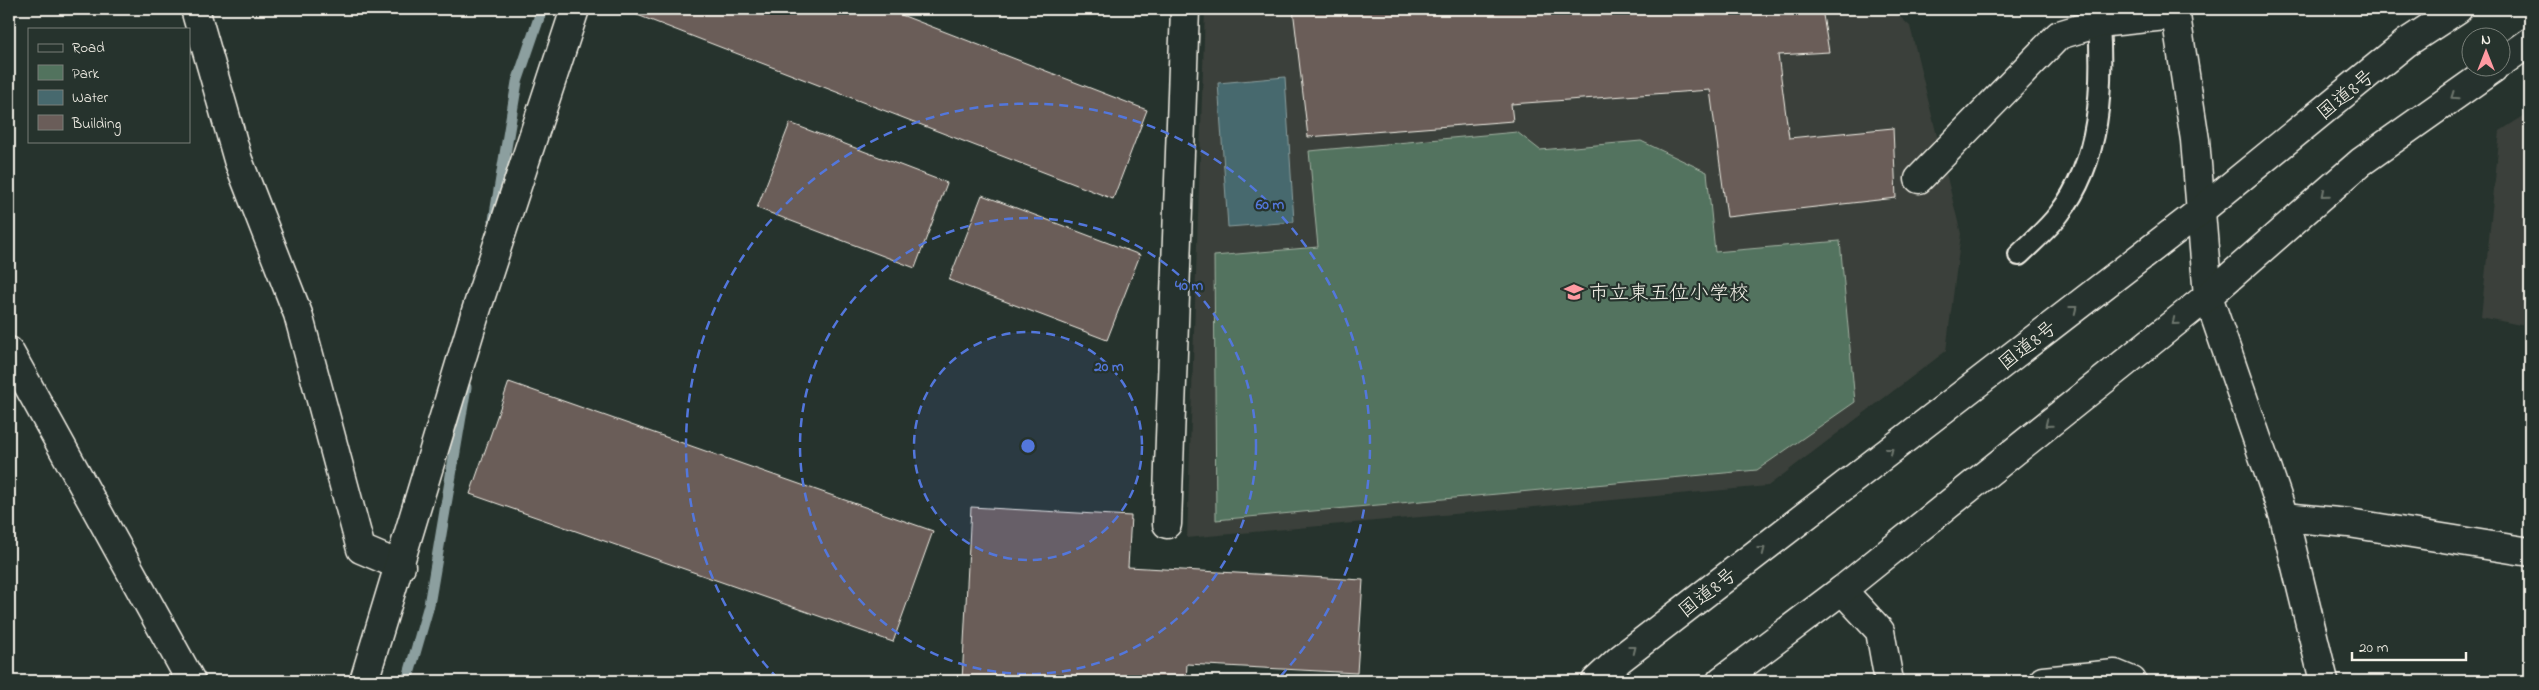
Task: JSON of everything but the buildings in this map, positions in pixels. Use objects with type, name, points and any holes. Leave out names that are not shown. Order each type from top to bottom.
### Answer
[{"type":"main road","points":[[195,9],[238,160],[298,314],[361,549],[401,566]]},
{"type":"main road","points":[[364,681],[401,566],[476,312],[575,9]]},
{"type":"main road","points":[[1167,524],[1185,9]]},
{"type":"main road","name":"国道8号","points":[[1596,681],[1620,659],[2199,212],[2406,44],[2458,9]]},
{"type":"main road","points":[[1919,179],[2059,35],[2099,23],[2175,12],[2195,140],[2199,212],[2208,296],[2284,517],[2324,681]]},
{"type":"main road","points":[[2512,55],[2530,42]]},
{"type":"main road","points":[[1721,681],[1842,590],[2208,296],[2361,162],[2480,78]]},
{"type":"main road","points":[[9,351],[191,681]]},
{"type":"main road","points":[[2284,517],[2350,523],[2530,552]]},
{"type":"main road","points":[[1842,590],[1880,631],[1889,681]]},
{"type":"main road","points":[[2043,681],[2116,674],[2132,681]]},
{"type":"lane","points":[[2019,255],[2060,214],[2084,170],[2098,116],[2102,71],[2099,23]]},
{"type":"shaded area","name":"市立東五位小学校","points":[[1205,9],[1891,9],[1910,26],[1961,234],[1946,351],[1768,486],[1187,538]]},
{"type":"shaded area","points":[[2530,112],[2530,327],[2481,317],[2500,131]]},
{"type":"green space","points":[[1517,132],[1540,150],[1641,141],[1707,172],[1715,252],[1840,241],[1855,402],[1757,470],[1216,520],[1214,256],[1318,247],[1309,151]]},
{"type":"water","points":[[1285,77],[1294,222],[1228,227],[1218,83]]},
{"type":"waterway","points":[[494,220],[517,82],[542,9]]},
{"type":"waterway","points":[[407,681],[429,605],[466,387]]},
{"type":"place","name":"市立東五位小学校","points":[[1574,292]]}]
